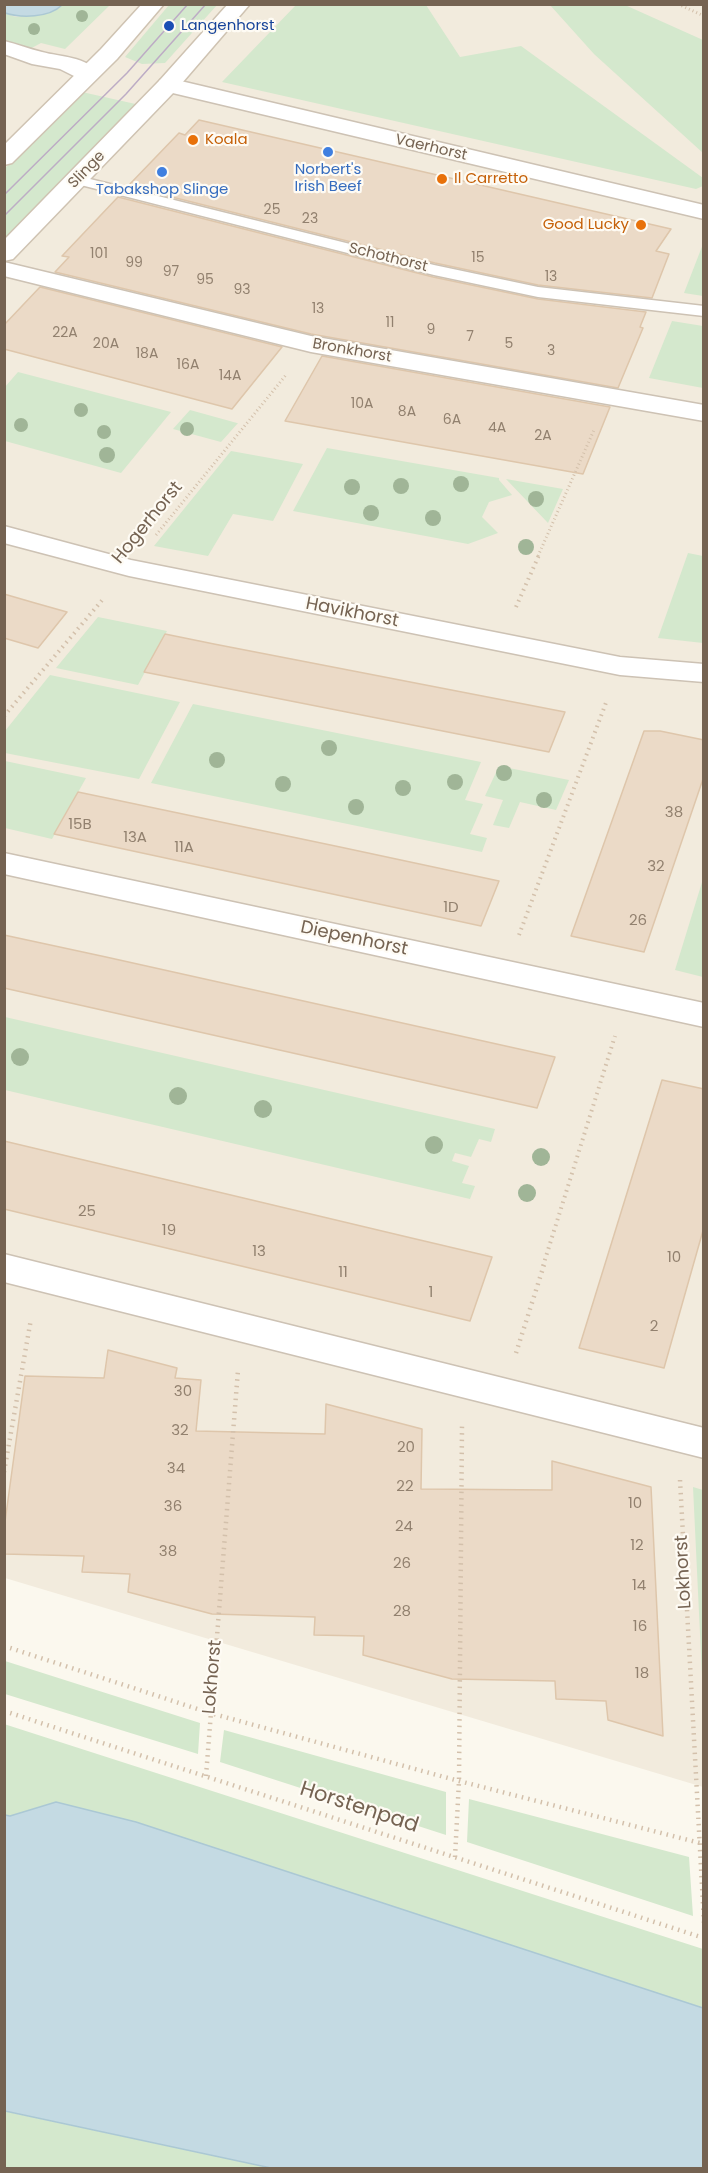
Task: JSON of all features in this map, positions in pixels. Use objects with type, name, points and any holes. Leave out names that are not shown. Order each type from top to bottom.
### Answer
[{"type":"street","points":[[4,159],[154,4]]},
{"type":"street","name":"Slinge","points":[[4,254],[168,85],[240,4]]},
{"type":"street","points":[[4,47],[40,59],[66,63],[88,74]]},
{"type":"street","name":"Vaerhorst","points":[[168,85],[704,212]]},
{"type":"street","name":"Bronkhorst","points":[[4,269],[311,344],[704,413]]},
{"type":"street","name":"Havikhorst","points":[[4,534],[129,568],[620,666],[704,673]]},
{"type":"street","name":"Diepenhorst","points":[[4,863],[704,1015]]},
{"type":"street","points":[[4,1268],[690,1439]]},
{"type":"lane","name":"Schothorst","points":[[78,180],[434,270],[538,292],[704,311]]},
{"type":"path","points":[[678,4],[704,16]]},
{"type":"path","name":"Hogerhorst","points":[[4,716],[129,568],[311,344]]},
{"type":"path","points":[[501,642],[609,397]]},
{"type":"path","points":[[504,972],[620,666]]},
{"type":"path","points":[[504,1393],[627,998]]},
{"type":"path","points":[[4,1472],[38,1276]]},
{"type":"path","name":"Lokhorst","points":[[206,1776],[241,1328]]},
{"type":"path","points":[[455,1857],[459,1781],[462,1383]]},
{"type":"path","name":"Lokhorst","points":[[690,1439],[704,1923]]},
{"type":"path","points":[[4,1646],[210,1713],[459,1781],[701,1843]]},
{"type":"path","name":"Horstenpad","points":[[4,1711],[704,1938]]},
{"type":"shaded area","points":[[4,5],[703,5],[703,1787],[5,1578]]},
{"type":"green space","points":[[62,5],[110,5],[65,49],[41,43],[28,50],[5,42],[4,13],[16,17],[58,9]]},
{"type":"green space","points":[[169,5],[217,5],[165,63],[142,64],[125,57]]},
{"type":"green space","points":[[296,5],[426,5],[460,57],[521,46],[703,178],[703,186],[696,189],[222,82]]},
{"type":"green space","points":[[550,5],[625,5],[703,40],[703,153],[594,54]]},
{"type":"green space","points":[[82,92],[140,105],[5,243],[5,168]]},
{"type":"green space","points":[[703,244],[703,296],[684,293]]},
{"type":"green space","points":[[672,321],[703,326],[703,388],[649,378]]},
{"type":"green space","points":[[18,372],[171,412],[121,473],[5,441],[5,387]]},
{"type":"green space","points":[[190,410],[238,423],[221,442],[173,429]]},
{"type":"green space","points":[[327,448],[499,478],[512,495],[489,502],[482,517],[498,533],[468,544],[293,511]]},
{"type":"green space","points":[[231,451],[303,464],[273,521],[233,514],[208,556],[154,546]]},
{"type":"green space","points":[[506,479],[563,489],[548,523]]},
{"type":"green space","points":[[688,553],[703,556],[703,643],[658,638]]},
{"type":"green space","points":[[98,617],[167,631],[138,685],[56,668]]},
{"type":"green space","points":[[50,675],[180,702],[139,779],[5,753],[5,731]]},
{"type":"green space","points":[[193,704],[481,762],[465,800],[483,804],[470,834],[487,838],[482,852],[151,783]]},
{"type":"green space","points":[[5,761],[86,778],[52,839],[5,828]]},
{"type":"green space","points":[[499,766],[569,780],[556,810],[520,802],[509,828],[493,825],[503,800],[485,796]]},
{"type":"green space","points":[[703,879],[703,977],[675,970]]},
{"type":"green space","points":[[5,1017],[495,1129],[491,1142],[479,1139],[471,1157],[455,1153],[452,1161],[469,1166],[462,1183],[475,1186],[470,1199],[5,1090]]},
{"type":"green space","points":[[693,1487],[703,1490],[703,1697]]},
{"type":"green space","points":[[5,1661],[200,1723],[198,1754],[5,1694]]},
{"type":"green space","points":[[4,1724],[703,1949],[703,2008],[136,1822],[5,1815]]},
{"type":"green space","points":[[224,1730],[446,1792],[446,1835],[220,1762]]},
{"type":"green space","points":[[469,1799],[689,1857],[693,1916],[467,1842]]},
{"type":"green space","points":[[4,2111],[271,2168],[5,2168]]},
{"type":"water","points":[[5,4],[62,5],[42,15],[19,16],[5,13]]},
{"type":"water","points":[[56,1802],[136,1822],[703,2008],[703,2168],[271,2168],[5,2111],[5,1815],[10,1816]]},
{"type":"building","points":[[199,120],[671,229],[656,251],[669,254],[652,298],[538,285],[435,263],[128,186],[179,133],[185,135]]},
{"type":"building","points":[[118,197],[433,277],[538,299],[646,312],[640,327],[643,328],[618,388],[311,334],[55,272],[69,257],[62,256]]},
{"type":"building","points":[[40,287],[282,347],[232,409],[4,349],[4,325]]},
{"type":"building","points":[[322,356],[610,407],[583,474],[285,421]]},
{"type":"building","points":[[4,594],[67,612],[38,648],[4,638]]},
{"type":"building","points":[[165,634],[565,712],[549,752],[144,672]]},
{"type":"building","points":[[644,731],[660,731],[704,740],[704,776],[644,952],[571,936]]},
{"type":"building","points":[[78,792],[499,881],[481,926],[54,834]]},
{"type":"building","points":[[4,935],[555,1057],[537,1108],[4,988]]},
{"type":"building","points":[[662,1080],[704,1089],[704,1227],[664,1368],[579,1348]]},
{"type":"building","points":[[4,1141],[492,1257],[470,1321],[4,1209]]},
{"type":"building","points":[[108,1350],[177,1368],[175,1378],[201,1380],[196,1431],[325,1434],[326,1404],[422,1429],[421,1489],[552,1490],[552,1461],[651,1487],[663,1736],[608,1720],[606,1701],[556,1699],[555,1681],[452,1679],[363,1655],[364,1636],[314,1635],[315,1617],[212,1614],[128,1592],[130,1574],[82,1572],[84,1556],[4,1554],[4,1529],[25,1376],[104,1378]]},
{"type":"tram line","points":[[4,195],[127,73],[188,4]]},
{"type":"tram line","points":[[4,216],[126,94],[206,4]]},
{"type":"place","name":"Langenhorst","points":[[169,26]]},
{"type":"place","name":"Koala","points":[[193,140]]},
{"type":"place","name":"Norbert's Irish Beef","points":[[328,152]]},
{"type":"place","name":"Tabakshop Slinge","points":[[162,172]]},
{"type":"place","name":"Il Carretto","points":[[442,179]]},
{"type":"place","name":"Good Lucky","points":[[641,225]]}]
